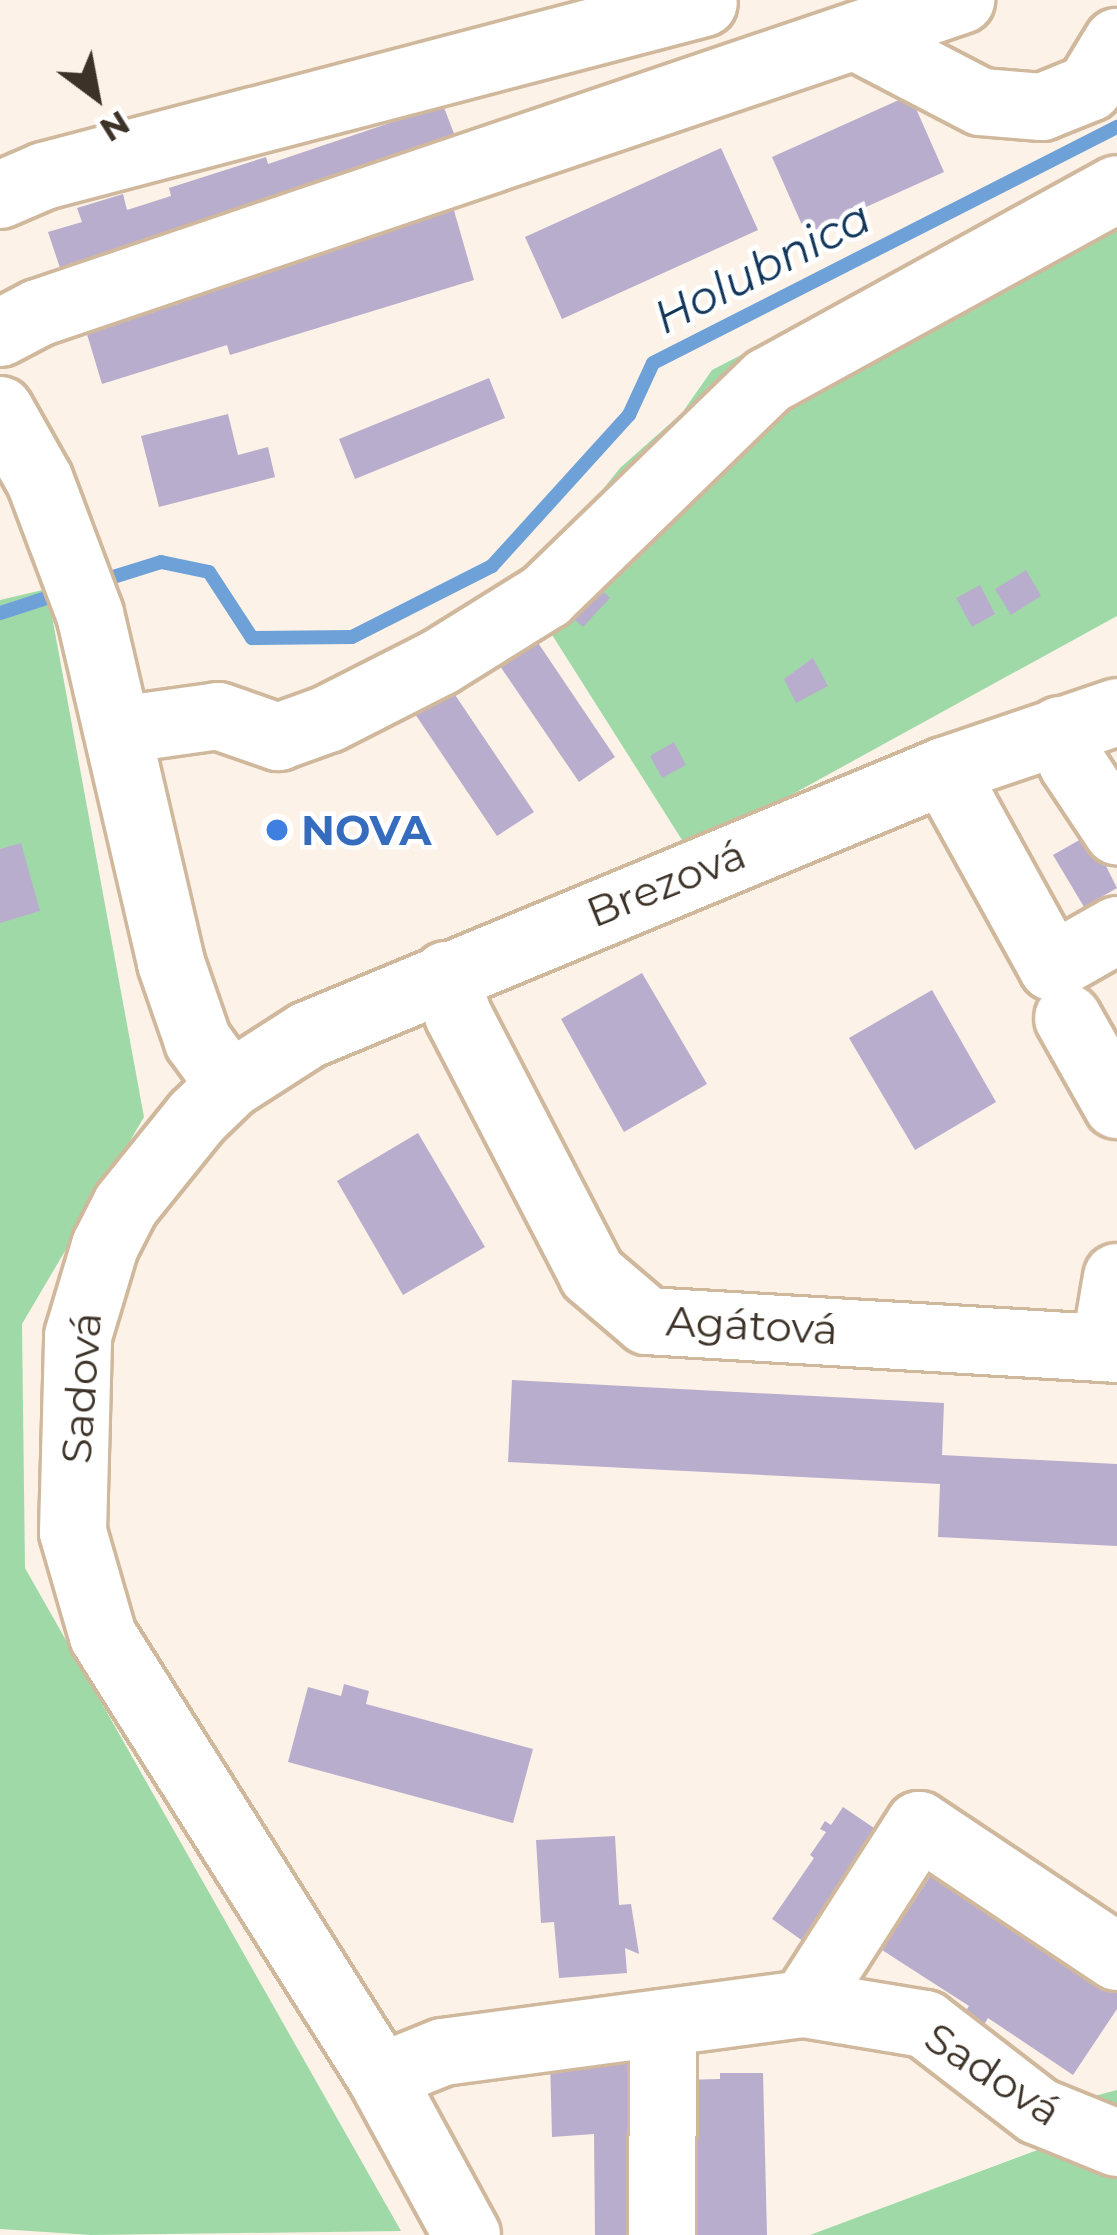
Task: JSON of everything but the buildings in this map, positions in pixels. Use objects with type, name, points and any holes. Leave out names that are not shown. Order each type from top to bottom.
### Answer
[{"type":"street","points":[[0,333],[38,313],[961,0]]},
{"type":"street","points":[[1112,0],[1117,14]]},
{"type":"street","points":[[0,195],[44,176],[704,4]]},
{"type":"street","points":[[856,37],[980,102],[1042,106],[1089,88],[1117,42]]},
{"type":"street","points":[[119,730],[218,716],[278,737],[328,719],[440,662],[545,596],[768,381],[1117,189]]},
{"type":"street","points":[[0,410],[40,481],[82,590],[171,963],[198,1041],[230,1085]]},
{"type":"street","points":[[1088,721],[1072,763],[1117,830]]},
{"type":"street","name":"Brezová","points":[[230,1085],[308,1035],[446,975],[944,772],[1088,721]]},
{"type":"street","points":[[944,772],[1052,967],[1117,930]]},
{"type":"street","name":"Agátová","points":[[446,975],[458,1015],[592,1274],[647,1321],[1111,1349]]},
{"type":"street","points":[[1067,1018],[1117,1106]]},
{"type":"street","name":"Sadová","points":[[230,1085],[158,1159],[126,1205],[89,1290],[75,1381],[73,1532],[104,1636],[381,2077],[467,2235]]},
{"type":"street","points":[[608,1216],[650,1290],[627,1304]]},
{"type":"street","points":[[1111,1349],[1117,1277]]},
{"type":"street","points":[[804,2004],[920,1825],[1117,1957]]},
{"type":"street","name":"Sadová","points":[[381,2077],[443,2051],[804,2004],[925,2024],[1038,2111],[1114,2134]]},
{"type":"street","points":[[662,2235],[663,2023]]},
{"type":"green space","points":[[1117,162],[1117,616],[689,851],[523,589],[620,468],[682,413],[712,370]]},
{"type":"green space","points":[[47,589],[144,1117],[22,1324],[25,1568],[401,2231],[91,2235],[0,2229],[0,600]]},
{"type":"green space","points":[[1117,2090],[1117,2235],[810,2235],[1067,2139],[1038,2111]]},
{"type":"waterway","name":"Holubnica","points":[[94,583],[161,562],[209,572],[252,638],[352,637],[492,566],[629,415],[653,363],[1117,127]]},
{"type":"waterway","name":"Holubnica","points":[[0,613],[62,593]]},
{"type":"place","name":"NOVA","points":[[277,830]]}]
